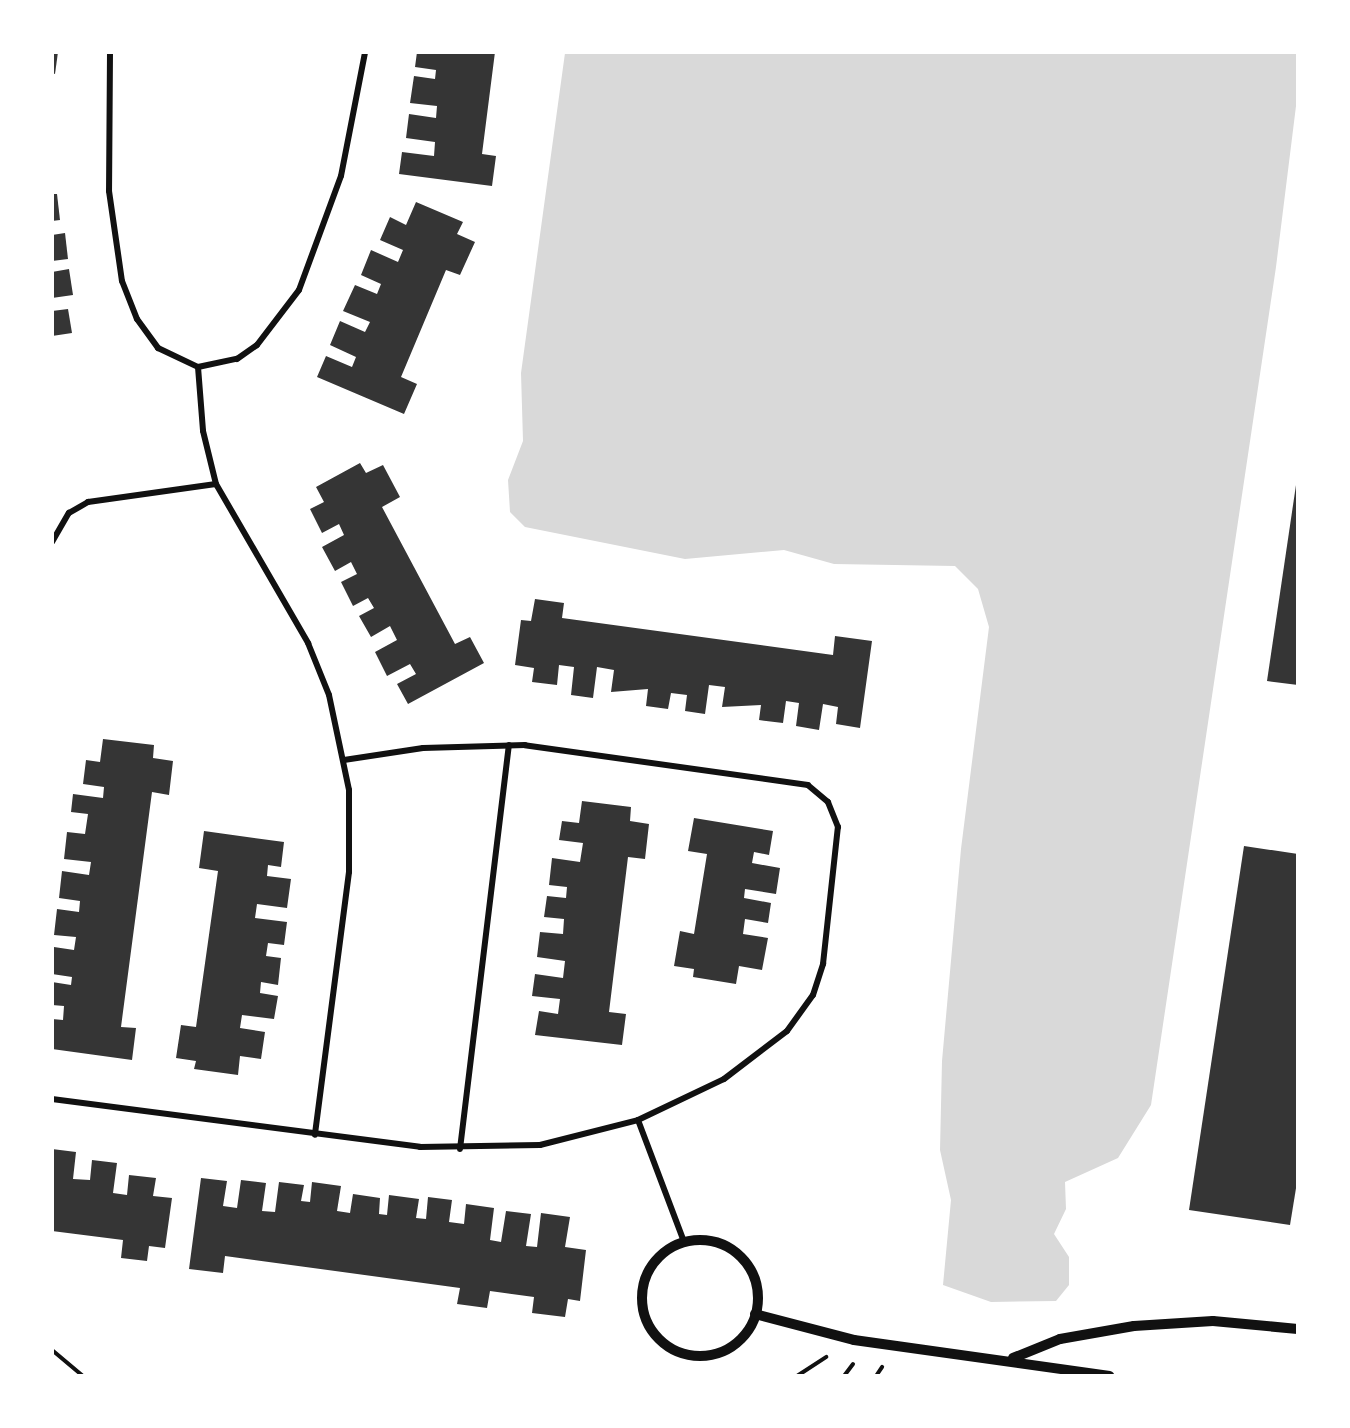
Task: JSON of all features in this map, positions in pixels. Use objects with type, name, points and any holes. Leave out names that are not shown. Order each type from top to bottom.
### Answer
[{"type":"street","points":[[111,52],[109,191],[122,281],[137,319],[158,348],[198,367],[237,359],[257,345],[299,290],[340,176],[365,52]]},
{"type":"street","points":[[198,367],[203,431],[216,484],[308,643],[329,695],[344,760],[349,872],[315,1135]]},
{"type":"street","points":[[52,542],[69,513],[88,502],[216,484]]},
{"type":"street","points":[[52,1099],[315,1135],[460,1149],[540,1145],[638,1120],[699,1093],[759,1055],[807,1005],[823,964],[838,836],[828,802],[816,789],[788,779],[509,745],[423,748],[344,760]]},
{"type":"street","points":[[460,1149],[509,745]]},
{"type":"street","points":[[638,1120],[684,1242]]},
{"type":"street","points":[[684,1242],[714,1242],[740,1257],[756,1283],[755,1314],[737,1342],[706,1356],[673,1350],[659,1340],[643,1310],[646,1275],[656,1260],[684,1242]]},
{"type":"street","points":[[755,1314],[854,1340],[1013,1358],[1109,1376]]},
{"type":"street","points":[[1013,1358],[1060,1339],[1134,1326],[1213,1321],[1298,1329]]},
{"type":"path","points":[[52,1350],[82,1376]]},
{"type":"shaded area","points":[[565,53],[1297,53],[1297,98],[1276,267],[1151,1105],[1118,1158],[1065,1182],[1066,1209],[1054,1234],[1069,1257],[1069,1285],[1056,1301],[991,1302],[943,1285],[951,1200],[940,1150],[942,1061],[961,849],[989,627],[978,589],[955,566],[834,564],[784,550],[685,559],[525,527],[510,512],[508,480],[523,441],[521,373]]},
{"type":"building","points":[[52,52],[58,52],[55,74],[52,73]]},
{"type":"building","points":[[417,52],[495,52],[482,154],[496,156],[492,186],[399,174],[402,152],[434,156],[435,142],[406,138],[409,114],[436,118],[437,106],[410,103],[414,76],[435,79],[436,70],[415,67]]},
{"type":"building","points":[[52,194],[57,194],[60,220],[52,221]]},
{"type":"building","points":[[416,202],[463,222],[457,234],[475,242],[460,275],[446,270],[401,377],[417,384],[404,414],[317,377],[326,356],[352,367],[356,357],[330,345],[340,321],[365,332],[370,322],[343,311],[355,285],[377,294],[381,284],[361,275],[371,250],[398,262],[403,250],[380,240],[390,217],[406,225]]},
{"type":"building","points":[[65,233],[68,259],[52,261],[52,235]]},
{"type":"building","points":[[69,269],[73,295],[52,298],[52,272]]},
{"type":"building","points":[[68,309],[72,333],[52,336],[52,311]]},
{"type":"building","points":[[360,463],[366,473],[383,465],[400,497],[382,507],[455,644],[470,637],[484,663],[408,704],[397,684],[416,674],[410,664],[387,676],[375,652],[397,640],[390,626],[371,637],[359,616],[374,608],[368,598],[353,606],[341,582],[357,574],[351,562],[335,571],[322,547],[344,535],[339,524],[322,533],[310,509],[324,502],[316,487]]},
{"type":"building","points":[[1296,485],[1298,485],[1298,685],[1267,681]]},
{"type":"building","points":[[535,599],[564,603],[562,618],[833,655],[835,636],[872,641],[860,728],[836,724],[838,707],[823,704],[819,730],[796,726],[799,703],[786,701],[783,723],[759,720],[761,705],[722,707],[725,687],[709,685],[705,714],[685,711],[687,695],[671,693],[668,709],[646,706],[648,689],[611,692],[614,670],[597,667],[593,698],[571,695],[574,667],[559,665],[557,685],[532,682],[534,668],[515,665],[521,620],[531,621]]},
{"type":"building","points":[[103,739],[154,745],[153,758],[173,761],[169,795],[152,792],[121,1027],[136,1028],[132,1060],[52,1049],[52,1019],[63,1020],[64,1006],[52,1005],[52,982],[71,985],[72,977],[52,974],[54,947],[74,950],[76,937],[54,935],[57,909],[79,912],[80,901],[59,898],[62,871],[89,875],[91,862],[64,859],[67,832],[85,834],[88,814],[71,812],[73,794],[103,798],[104,787],[83,784],[86,760],[100,762]]},
{"type":"building","points":[[582,801],[631,807],[630,821],[649,824],[645,859],[628,857],[609,1012],[626,1014],[622,1045],[535,1035],[539,1011],[558,1014],[560,999],[532,996],[535,974],[563,978],[565,961],[537,957],[540,932],[563,934],[564,919],[544,917],[547,896],[566,898],[567,887],[549,885],[552,858],[580,862],[583,843],[559,840],[562,821],[579,823]]},
{"type":"building","points":[[694,818],[773,831],[769,855],[754,852],[752,863],[780,868],[776,894],[745,889],[744,898],[771,903],[768,923],[745,919],[743,934],[768,938],[762,970],[739,966],[736,984],[693,977],[694,969],[674,966],[680,931],[694,934],[707,854],[688,851]]},
{"type":"building","points":[[204,831],[284,842],[281,867],[268,865],[267,876],[291,879],[287,908],[257,904],[255,918],[287,922],[284,945],[268,943],[266,956],[281,958],[278,985],[261,982],[260,993],[278,996],[274,1019],[242,1015],[240,1028],[265,1032],[261,1059],[240,1056],[238,1075],[194,1069],[196,1061],[176,1058],[181,1025],[196,1027],[218,871],[199,868]]},
{"type":"building","points":[[1244,846],[1298,854],[1298,1176],[1290,1225],[1189,1210]]},
{"type":"building","points":[[52,1149],[76,1152],[73,1179],[90,1180],[92,1160],[117,1163],[113,1193],[127,1195],[129,1175],[156,1178],[153,1196],[172,1198],[165,1248],[149,1246],[147,1261],[121,1258],[123,1240],[52,1231]]},
{"type":"building","points":[[201,1178],[227,1181],[223,1206],[237,1208],[241,1180],[266,1183],[262,1211],[275,1212],[279,1182],[304,1185],[301,1201],[310,1202],[312,1182],[341,1186],[337,1211],[350,1213],[353,1194],[380,1198],[379,1214],[387,1215],[389,1195],[419,1199],[416,1218],[426,1219],[428,1197],[452,1200],[449,1222],[464,1224],[466,1204],[494,1208],[490,1240],[501,1242],[506,1211],[531,1214],[526,1246],[537,1247],[541,1213],[570,1217],[565,1247],[586,1250],[580,1301],[568,1299],[565,1317],[532,1313],[534,1297],[490,1291],[487,1308],[457,1304],[460,1288],[225,1256],[223,1273],[189,1269]]}]
